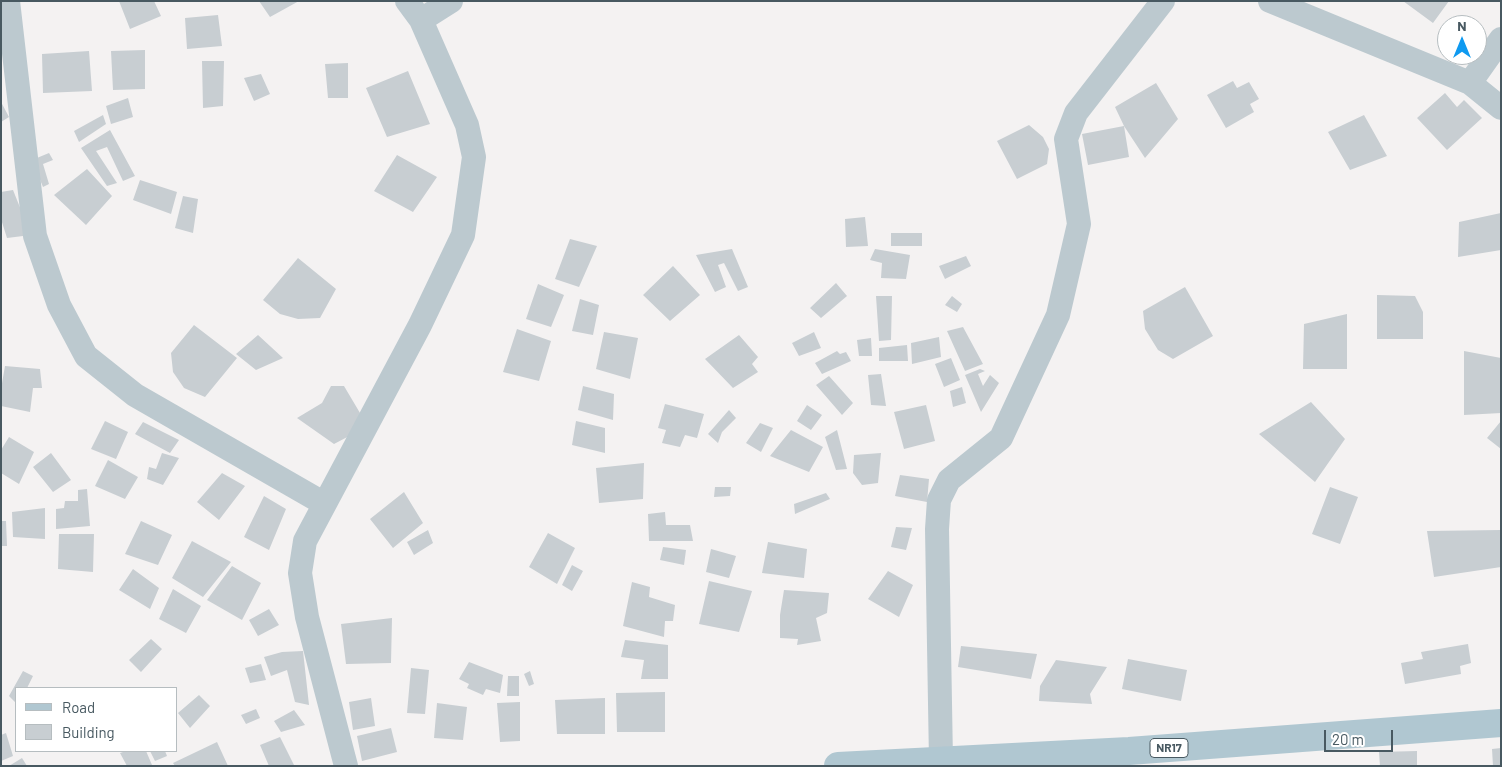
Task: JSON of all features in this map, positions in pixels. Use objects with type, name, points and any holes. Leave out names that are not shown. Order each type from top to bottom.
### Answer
[{"type":"main road","name":"NR17","points":[[838,766],[1131,758],[1501,723]]},
{"type":"street","points":[[8,1],[35,236],[60,305],[86,356],[135,395],[323,503]]},
{"type":"street","points":[[346,766],[307,617],[300,572],[305,541],[323,503],[420,325],[463,235],[468,211],[474,157],[467,125],[422,20],[407,1]]},
{"type":"street","points":[[422,20],[451,1]]},
{"type":"street","points":[[925,763],[939,500],[949,480],[1000,438],[1058,315],[1080,224],[1066,139],[1076,113],[1162,1]]},
{"type":"street","points":[[1270,1],[1470,83],[1501,108]]},
{"type":"street","points":[[1470,83],[1501,39]]},
{"type":"building","points":[[119,1],[154,1],[161,16],[130,29]]},
{"type":"building","points":[[259,1],[299,1],[270,17]]},
{"type":"building","points":[[1403,1],[1449,1],[1433,23]]},
{"type":"building","points":[[218,15],[222,46],[187,49],[185,18]]},
{"type":"building","points":[[145,50],[145,89],[113,90],[111,51]]},
{"type":"building","points":[[89,51],[92,91],[43,93],[42,54]]},
{"type":"building","points":[[202,61],[224,61],[223,106],[203,108]]},
{"type":"building","points":[[348,63],[348,98],[328,98],[325,64]]},
{"type":"building","points":[[408,71],[430,124],[387,137],[366,88]]},
{"type":"building","points":[[261,74],[270,94],[254,101],[244,78]]},
{"type":"building","points":[[1233,81],[1237,88],[1249,82],[1259,99],[1250,104],[1254,112],[1226,128],[1207,95]]},
{"type":"building","points":[[1156,83],[1178,119],[1145,158],[1124,126],[1115,107]]},
{"type":"building","points":[[1445,93],[1457,107],[1464,100],[1482,118],[1447,150],[1417,118]]},
{"type":"building","points":[[128,98],[133,117],[111,124],[106,106]]},
{"type":"building","points":[[1,102],[9,117],[1,122]]},
{"type":"building","points":[[103,115],[106,124],[79,142],[74,131]]},
{"type":"building","points":[[1364,115],[1387,156],[1350,170],[1328,132]]},
{"type":"building","points":[[1029,125],[1043,137],[1049,149],[1047,164],[1017,179],[997,141]]},
{"type":"building","points":[[1124,126],[1129,157],[1088,165],[1082,134]]},
{"type":"building","points":[[110,130],[135,176],[123,181],[107,147],[96,151],[117,183],[107,186],[81,148]]},
{"type":"building","points":[[49,153],[53,160],[43,164],[49,184],[43,187],[32,160]]},
{"type":"building","points":[[397,155],[437,177],[413,212],[374,191]]},
{"type":"building","points":[[87,169],[112,196],[86,225],[54,195]]},
{"type":"building","points":[[140,180],[177,192],[171,214],[133,200]]},
{"type":"building","points":[[13,190],[31,235],[7,238],[1,219],[1,192]]},
{"type":"building","points":[[183,196],[198,199],[193,233],[175,228]]},
{"type":"building","points":[[1501,213],[1501,250],[1458,257],[1459,222]]},
{"type":"building","points":[[865,217],[868,246],[846,247],[845,219]]},
{"type":"building","points":[[891,233],[922,233],[922,246],[891,246]]},
{"type":"building","points":[[570,239],[597,246],[579,287],[555,279]]},
{"type":"building","points":[[732,249],[748,287],[738,291],[724,263],[718,265],[726,287],[715,292],[696,255]]},
{"type":"building","points":[[875,249],[910,255],[906,279],[881,278],[882,263],[870,260]]},
{"type":"building","points":[[966,256],[971,266],[945,279],[939,266]]},
{"type":"building","points":[[298,258],[336,289],[320,318],[298,319],[280,314],[263,300]]},
{"type":"building","points":[[673,266],[700,295],[670,321],[643,295]]},
{"type":"building","points":[[836,283],[847,296],[821,318],[810,308]]},
{"type":"building","points":[[538,284],[564,295],[551,327],[526,319]]},
{"type":"building","points":[[1185,287],[1213,336],[1173,359],[1158,350],[1145,329],[1143,311]]},
{"type":"building","points":[[1377,295],[1415,296],[1423,312],[1423,339],[1377,339]]},
{"type":"building","points":[[876,296],[892,296],[891,340],[879,341]]},
{"type":"building","points":[[952,296],[962,304],[957,312],[945,305]]},
{"type":"building","points":[[580,299],[599,305],[593,335],[572,331]]},
{"type":"building","points":[[1347,314],[1347,369],[1303,369],[1304,324]]},
{"type":"building","points":[[194,325],[237,358],[205,397],[184,388],[173,372],[171,353]]},
{"type":"building","points":[[963,327],[983,364],[965,371],[947,331]]},
{"type":"building","points":[[517,329],[551,341],[539,381],[503,372]]},
{"type":"building","points":[[604,332],[638,338],[630,379],[596,369]]},
{"type":"building","points":[[814,332],[821,348],[799,356],[792,343]]},
{"type":"building","points":[[258,335],[283,358],[256,370],[236,354]]},
{"type":"building","points":[[739,335],[758,357],[752,364],[758,372],[733,388],[705,359]]},
{"type":"building","points":[[939,337],[941,357],[912,364],[911,343]]},
{"type":"building","points":[[871,338],[872,356],[859,356],[857,340]]},
{"type":"building","points":[[907,345],[908,361],[879,361],[879,348]]},
{"type":"building","points":[[837,351],[840,354],[846,352],[851,361],[822,374],[815,363]]},
{"type":"building","points":[[1464,351],[1501,358],[1501,413],[1464,415]]},
{"type":"building","points":[[951,358],[960,380],[944,387],[935,364]]},
{"type":"building","points":[[5,366],[40,369],[42,388],[33,388],[30,412],[1,406],[1,389]]},
{"type":"building","points":[[980,369],[985,371],[978,374],[983,386],[990,375],[999,383],[981,412],[965,375]]},
{"type":"building","points":[[881,374],[886,406],[871,405],[868,375]]},
{"type":"building","points":[[829,376],[853,403],[842,415],[816,385]]},
{"type":"building","points":[[331,386],[344,386],[360,413],[353,434],[334,444],[297,418],[322,403]]},
{"type":"building","points":[[583,386],[614,394],[613,420],[578,410]]},
{"type":"building","points":[[962,387],[966,403],[953,407],[950,391]]},
{"type":"building","points":[[1311,402],[1345,439],[1315,482],[1259,434]]},
{"type":"building","points":[[665,404],[704,414],[697,438],[685,435],[680,447],[662,443],[666,430],[658,428]]},
{"type":"building","points":[[807,405],[822,415],[811,430],[797,421]]},
{"type":"building","points":[[926,405],[935,441],[904,449],[894,412]]},
{"type":"building","points":[[729,410],[736,418],[722,432],[718,443],[708,434]]},
{"type":"building","points":[[105,421],[128,432],[116,459],[91,449]]},
{"type":"building","points":[[576,421],[605,428],[605,453],[572,445]]},
{"type":"building","points":[[1501,421],[1501,449],[1487,438]]},
{"type":"building","points":[[143,422],[179,440],[170,453],[135,434]]},
{"type":"building","points":[[760,423],[773,428],[761,452],[746,443]]},
{"type":"building","points":[[791,430],[823,447],[809,472],[770,456]]},
{"type":"building","points":[[837,430],[847,469],[836,470],[825,437]]},
{"type":"building","points":[[9,437],[34,452],[19,484],[1,473],[1,450]]},
{"type":"building","points":[[51,453],[71,480],[53,492],[33,467]]},
{"type":"building","points":[[162,453],[179,458],[163,485],[147,479],[149,467],[156,469]]},
{"type":"building","points":[[881,453],[878,483],[862,485],[853,473],[854,455]]},
{"type":"building","points":[[108,460],[138,477],[125,499],[95,486]]},
{"type":"building","points":[[644,463],[643,499],[599,503],[596,468]]},
{"type":"building","points":[[222,473],[245,486],[219,520],[197,502]]},
{"type":"building","points":[[900,475],[929,479],[927,502],[895,496]]},
{"type":"building","points":[[715,487],[731,487],[730,496],[714,497]]},
{"type":"building","points":[[1330,487],[1358,497],[1340,544],[1312,534]]},
{"type":"building","points":[[87,489],[90,526],[56,529],[56,509],[64,508],[65,501],[78,501],[78,490]]},
{"type":"building","points":[[404,492],[423,523],[393,548],[370,519]]},
{"type":"building","points":[[826,493],[830,499],[795,514],[794,504]]},
{"type":"building","points":[[264,496],[286,509],[269,550],[244,537]]},
{"type":"building","points":[[45,508],[45,539],[13,537],[12,512]]},
{"type":"building","points":[[665,512],[666,525],[690,525],[693,541],[649,541],[648,514]]},
{"type":"building","points":[[1,521],[6,521],[7,546],[1,546]]},
{"type":"building","points":[[141,521],[172,535],[158,565],[125,554]]},
{"type":"building","points":[[896,527],[912,528],[906,550],[891,547]]},
{"type":"building","points":[[428,530],[433,543],[414,555],[407,542]]},
{"type":"building","points":[[1501,530],[1501,567],[1434,577],[1427,531]]},
{"type":"building","points":[[548,533],[575,548],[557,584],[529,567]]},
{"type":"building","points":[[59,534],[94,534],[93,572],[58,569]]},
{"type":"building","points":[[192,541],[231,562],[203,597],[172,578]]},
{"type":"building","points":[[768,542],[807,549],[804,578],[762,573]]},
{"type":"building","points":[[663,547],[686,550],[684,565],[660,560]]},
{"type":"building","points":[[711,549],[736,556],[729,578],[706,572]]},
{"type":"building","points":[[572,565],[583,571],[572,591],[562,585]]},
{"type":"building","points":[[232,566],[261,583],[242,620],[207,600]]},
{"type":"building","points":[[133,569],[159,588],[150,609],[119,590]]},
{"type":"building","points":[[888,571],[913,585],[899,617],[868,599]]},
{"type":"building","points":[[709,581],[752,591],[739,632],[699,624]]},
{"type":"building","points":[[632,582],[650,587],[649,597],[675,605],[673,621],[665,621],[664,637],[623,626]]},
{"type":"building","points":[[173,589],[201,606],[186,633],[159,619]]},
{"type":"building","points":[[784,590],[829,593],[827,613],[816,618],[821,641],[797,645],[798,639],[780,638],[780,615]]},
{"type":"building","points":[[269,609],[279,625],[258,636],[249,620]]},
{"type":"building","points":[[392,618],[391,663],[346,664],[341,624]]},
{"type":"building","points":[[151,639],[162,649],[141,672],[129,660]]},
{"type":"building","points":[[625,640],[668,645],[668,679],[641,679],[644,660],[621,657]]},
{"type":"building","points":[[1468,644],[1471,663],[1460,666],[1461,674],[1405,684],[1401,663],[1423,659],[1421,652]]},
{"type":"building","points":[[961,646],[1037,654],[1031,679],[958,667]]},
{"type":"building","points":[[303,651],[309,705],[295,702],[287,670],[271,676],[264,657],[282,652]]},
{"type":"building","points":[[1128,659],[1187,670],[1181,701],[1122,689]]},
{"type":"building","points":[[1056,660],[1107,667],[1090,694],[1092,704],[1039,701],[1040,686]]},
{"type":"building","points":[[469,662],[503,675],[500,693],[486,689],[483,695],[467,688],[469,684],[459,679]]},
{"type":"building","points":[[261,664],[266,680],[250,683],[245,668]]},
{"type":"building","points":[[411,668],[429,670],[425,714],[407,713]]},
{"type":"building","points":[[23,671],[33,676],[28,687],[15,687],[15,702],[9,696]]},
{"type":"building","points":[[530,671],[534,684],[529,686],[524,674]]},
{"type":"building","points":[[508,676],[519,676],[519,696],[507,696]]},
{"type":"building","points":[[665,692],[665,732],[617,732],[616,693]]},
{"type":"building","points":[[199,695],[210,706],[190,728],[178,713]]},
{"type":"building","points":[[371,698],[375,726],[353,730],[349,702]]},
{"type":"building","points":[[605,698],[605,734],[557,734],[555,700]]},
{"type":"building","points":[[520,702],[520,741],[500,742],[497,703]]},
{"type":"building","points":[[437,703],[467,707],[463,740],[434,738]]},
{"type":"building","points":[[256,709],[260,718],[246,724],[241,715]]},
{"type":"building","points":[[294,710],[305,725],[281,732],[274,721]]},
{"type":"building","points":[[391,728],[397,752],[362,761],[357,736]]},
{"type":"building","points":[[6,733],[13,756],[1,761],[1,735]]},
{"type":"building","points":[[280,737],[294,765],[269,766],[260,745]]},
{"type":"building","points":[[217,742],[228,766],[175,766],[173,763]]},
{"type":"building","points":[[1501,748],[1501,766],[1493,766],[1492,749]]},
{"type":"building","points":[[1417,751],[1417,766],[1380,766],[1379,752]]},
{"type":"building","points":[[146,752],[152,765],[127,766],[120,753]]},
{"type":"building","points":[[150,752],[165,752],[167,756],[155,761]]},
{"type":"building","points":[[22,758],[27,766],[9,766]]}]
